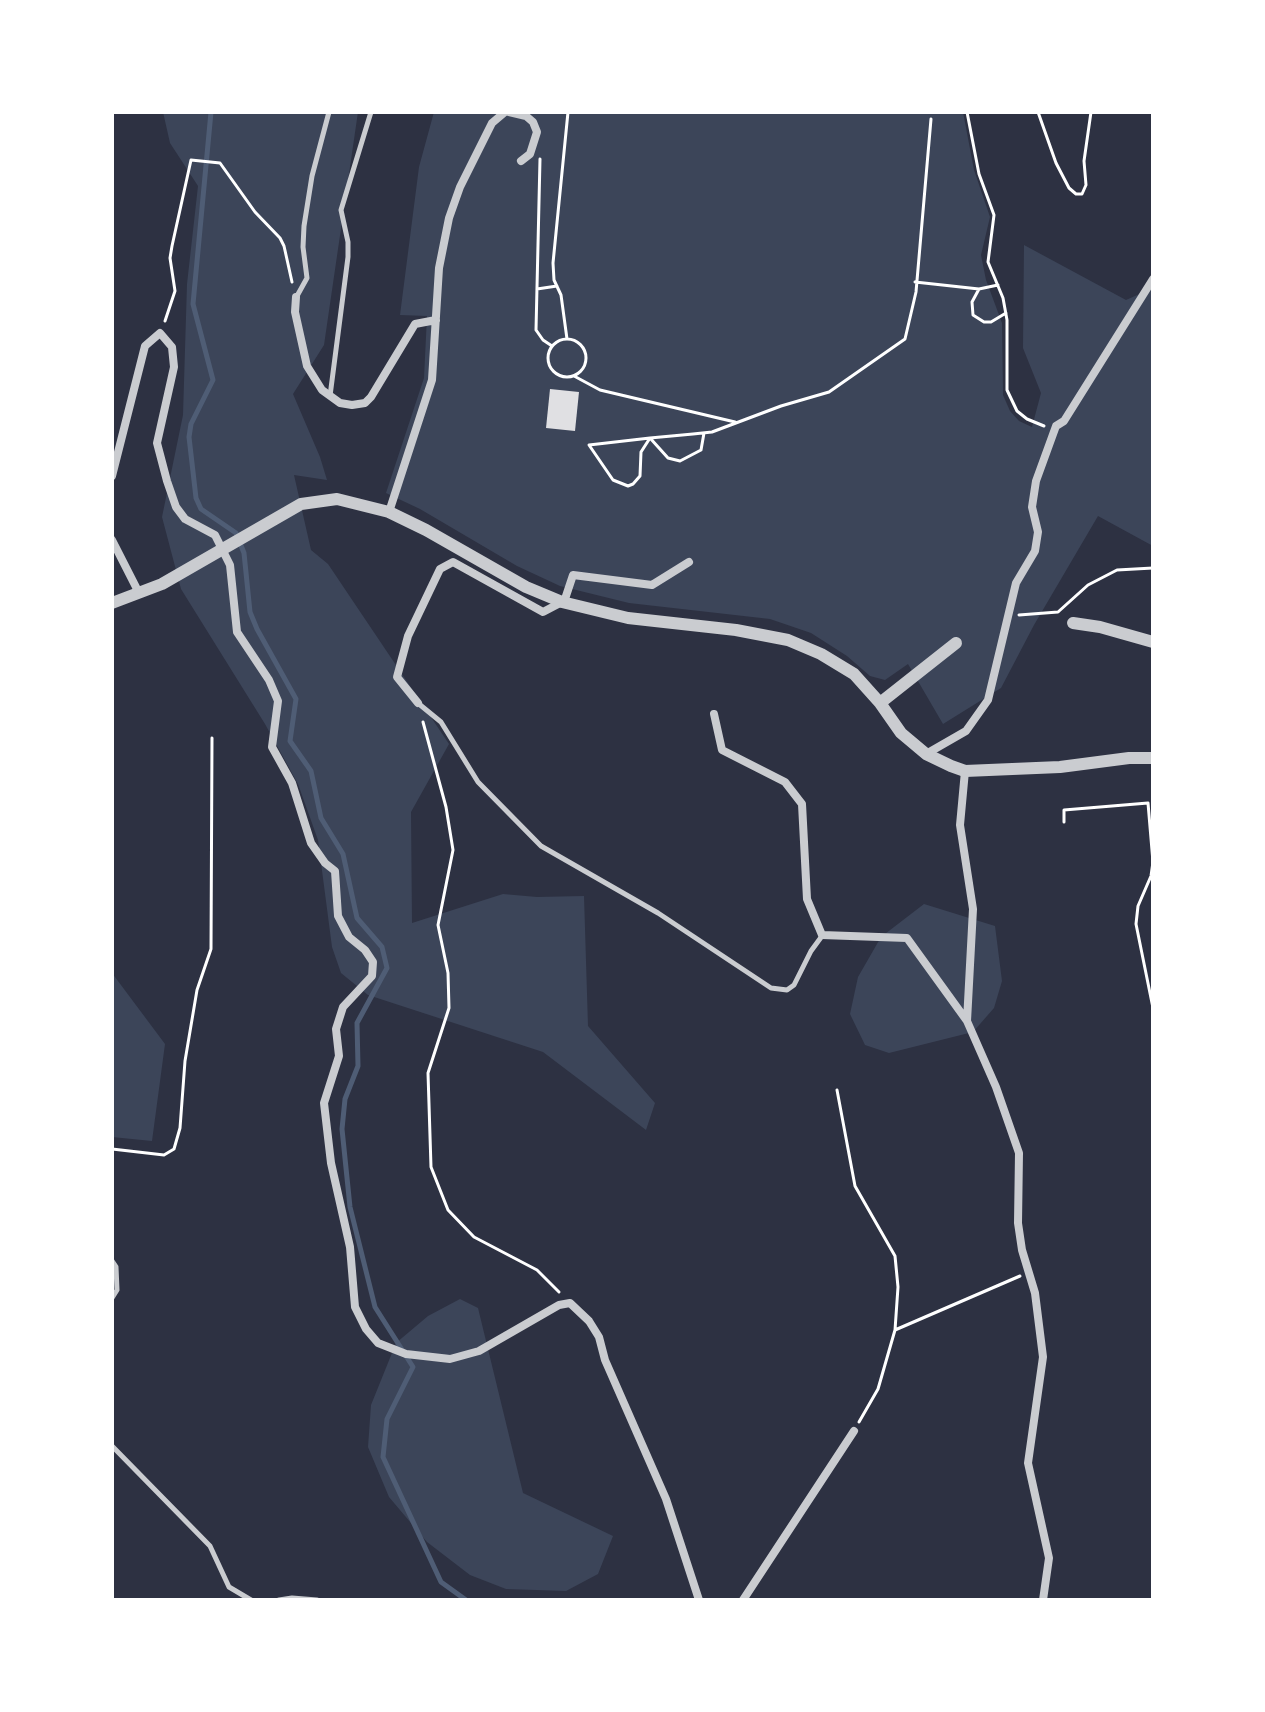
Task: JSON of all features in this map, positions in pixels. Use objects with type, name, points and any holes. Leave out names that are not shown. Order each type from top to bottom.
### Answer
[{"type":"street","points":[[389,512],[432,380],[439,268],[449,218],[460,187],[492,123],[507,112],[526,116],[537,132],[535,145],[521,161]]},
{"type":"street","points":[[926,754],[966,731],[988,700],[1016,583],[1035,551],[1038,532],[1032,507],[1036,481],[1056,426],[1064,421],[1153,279]]},
{"type":"street","points":[[296,297],[295,312],[307,366],[330,397],[352,405],[365,403],[415,324],[436,320]]},
{"type":"street","points":[[112,476],[145,346],[160,333],[172,347],[174,367],[157,443],[171,494],[185,519],[215,535],[230,565],[237,632],[269,680],[278,701],[272,747],[292,783],[311,843],[335,871],[338,916],[349,937],[365,950],[373,962],[372,976],[343,1007],[336,1029],[339,1056],[324,1103],[331,1163],[350,1247],[355,1307],[366,1329],[378,1343],[406,1354],[450,1359],[479,1351],[559,1305],[570,1303],[589,1321],[599,1337],[605,1360],[666,1499],[699,1600]]},
{"type":"street","points":[[112,603],[162,584],[301,504],[337,499],[389,512],[526,587],[563,602],[628,618],[736,630],[788,640],[821,654],[854,674],[901,733],[926,754],[965,771],[1060,767],[1153,758]]},
{"type":"street","points":[[112,540],[139,593]]},
{"type":"street","points":[[418,703],[397,677],[408,636],[440,569],[453,562],[543,612],[563,602],[573,575],[652,585],[689,562]]},
{"type":"street","points":[[1073,623],[1153,642]]},
{"type":"street","points":[[880,703],[956,643]]},
{"type":"street","points":[[714,714],[722,750],[785,782],[802,804],[807,899],[822,935],[907,938],[967,1021],[996,1087],[1019,1153],[1018,1223],[1027,1273],[1035,1293],[1043,1357],[1028,1463],[1049,1558],[1043,1600]]},
{"type":"street","points":[[965,771],[960,825],[973,909],[967,1021]]},
{"type":"street","points":[[743,1600],[854,1431]]},
{"type":"lane","points":[[296,297],[307,278],[304,226],[312,176],[329,112]]},
{"type":"lane","points":[[330,397],[348,257],[341,210],[371,112]]},
{"type":"lane","points":[[418,703],[441,722],[478,782],[541,846],[658,913],[771,988],[787,990],[794,985],[822,935]]},
{"type":"lane","points":[[112,1261],[116,1267],[117,1290],[112,1298]]},
{"type":"lane","points":[[112,1446],[210,1546],[229,1587],[251,1600]]},
{"type":"lane","points":[[279,1600],[317,1600]]},
{"type":"path","points":[[567,339],[553,263],[568,112]]},
{"type":"path","points":[[967,112],[979,174],[994,215],[988,262],[1006,313],[1007,390],[1011,401],[1027,419],[1046,427],[1056,426]]},
{"type":"path","points":[[1038,112],[1056,163],[1069,188],[1076,194],[1082,194],[1086,185],[1084,161],[1091,112]]},
{"type":"path","points":[[650,438],[641,452],[640,476],[628,486],[613,480],[589,445],[650,438],[704,433],[737,423],[829,392],[900,344],[907,333],[916,292],[931,119]]},
{"type":"path","points":[[535,145],[540,152],[536,330],[552,346]]},
{"type":"path","points":[[160,333],[175,291],[170,258],[191,160],[220,163],[255,212],[280,238],[296,297]]},
{"type":"path","points":[[915,282],[979,289],[998,285]]},
{"type":"path","points":[[537,289],[557,286]]},
{"type":"path","points":[[979,289],[972,302],[973,315],[984,322],[991,322],[1006,313]]},
{"type":"path","points":[[567,339],[581,344],[587,358],[581,372],[567,378],[553,372],[548,358],[552,346],[567,339]]},
{"type":"path","points":[[574,376],[600,390],[737,423]]},
{"type":"path","points":[[650,438],[668,458],[680,461],[701,450],[704,433]]},
{"type":"path","points":[[1007,616],[1058,612],[1088,585],[1117,570],[1153,568]]},
{"type":"path","points":[[418,703],[446,807],[453,850],[438,925],[448,973],[449,1008],[428,1073],[431,1167],[448,1210],[474,1237],[537,1270],[570,1303]]},
{"type":"path","points":[[112,1149],[164,1155],[174,1149],[180,1128],[185,1061],[197,990],[211,949],[212,738]]},
{"type":"path","points":[[1064,822],[1064,810],[1148,803],[1153,862],[1151,876],[1138,906],[1136,924],[1153,1008]]},
{"type":"path","points":[[837,1090],[855,1186],[895,1256],[898,1287],[895,1330],[878,1389],[854,1431]]},
{"type":"path","points":[[895,1330],[1027,1273]]},
{"type":"shaded area","points":[[163,112],[358,112],[324,345],[293,394],[327,480],[294,475],[311,550],[328,564],[449,744],[411,812],[412,923],[503,894],[584,896],[588,1026],[655,1103],[646,1130],[543,1052],[368,995],[341,973],[332,947],[318,840],[298,784],[265,724],[181,589],[162,517],[183,415],[187,284],[198,186],[170,143]]},
{"type":"shaded area","points":[[434,112],[963,112],[974,170],[990,217],[981,255],[986,280],[1002,323],[1003,395],[1010,411],[1019,421],[1032,427],[1041,393],[1023,348],[1024,245],[1126,300],[1153,288],[1153,546],[1098,516],[1001,688],[943,724],[908,664],[885,680],[870,676],[847,656],[811,633],[770,619],[629,603],[560,586],[517,566],[420,509],[386,493],[424,378],[427,316],[400,315],[419,167]]},
{"type":"shaded area","points":[[924,904],[995,926],[1002,981],[994,1008],[973,1032],[889,1053],[865,1045],[850,1014],[858,977],[881,937]]},
{"type":"shaded area","points":[[112,973],[165,1044],[152,1141],[112,1137]]},
{"type":"shaded area","points":[[460,1299],[478,1308],[523,1493],[613,1536],[598,1574],[566,1591],[506,1589],[470,1575],[427,1542],[389,1497],[368,1447],[371,1405],[396,1343],[428,1316]]},
{"type":"building","points":[[550,389],[579,392],[575,431],[546,428]]},
{"type":"waterway","points":[[211,112],[193,304],[213,380],[191,424],[189,437],[196,498],[201,509],[236,533],[244,553],[250,612],[296,699],[290,741],[311,771],[321,818],[343,854],[357,918],[382,947],[387,968],[357,1023],[358,1066],[345,1099],[342,1129],[350,1207],[375,1307],[413,1367],[387,1419],[383,1457],[441,1582],[466,1600]]}]
